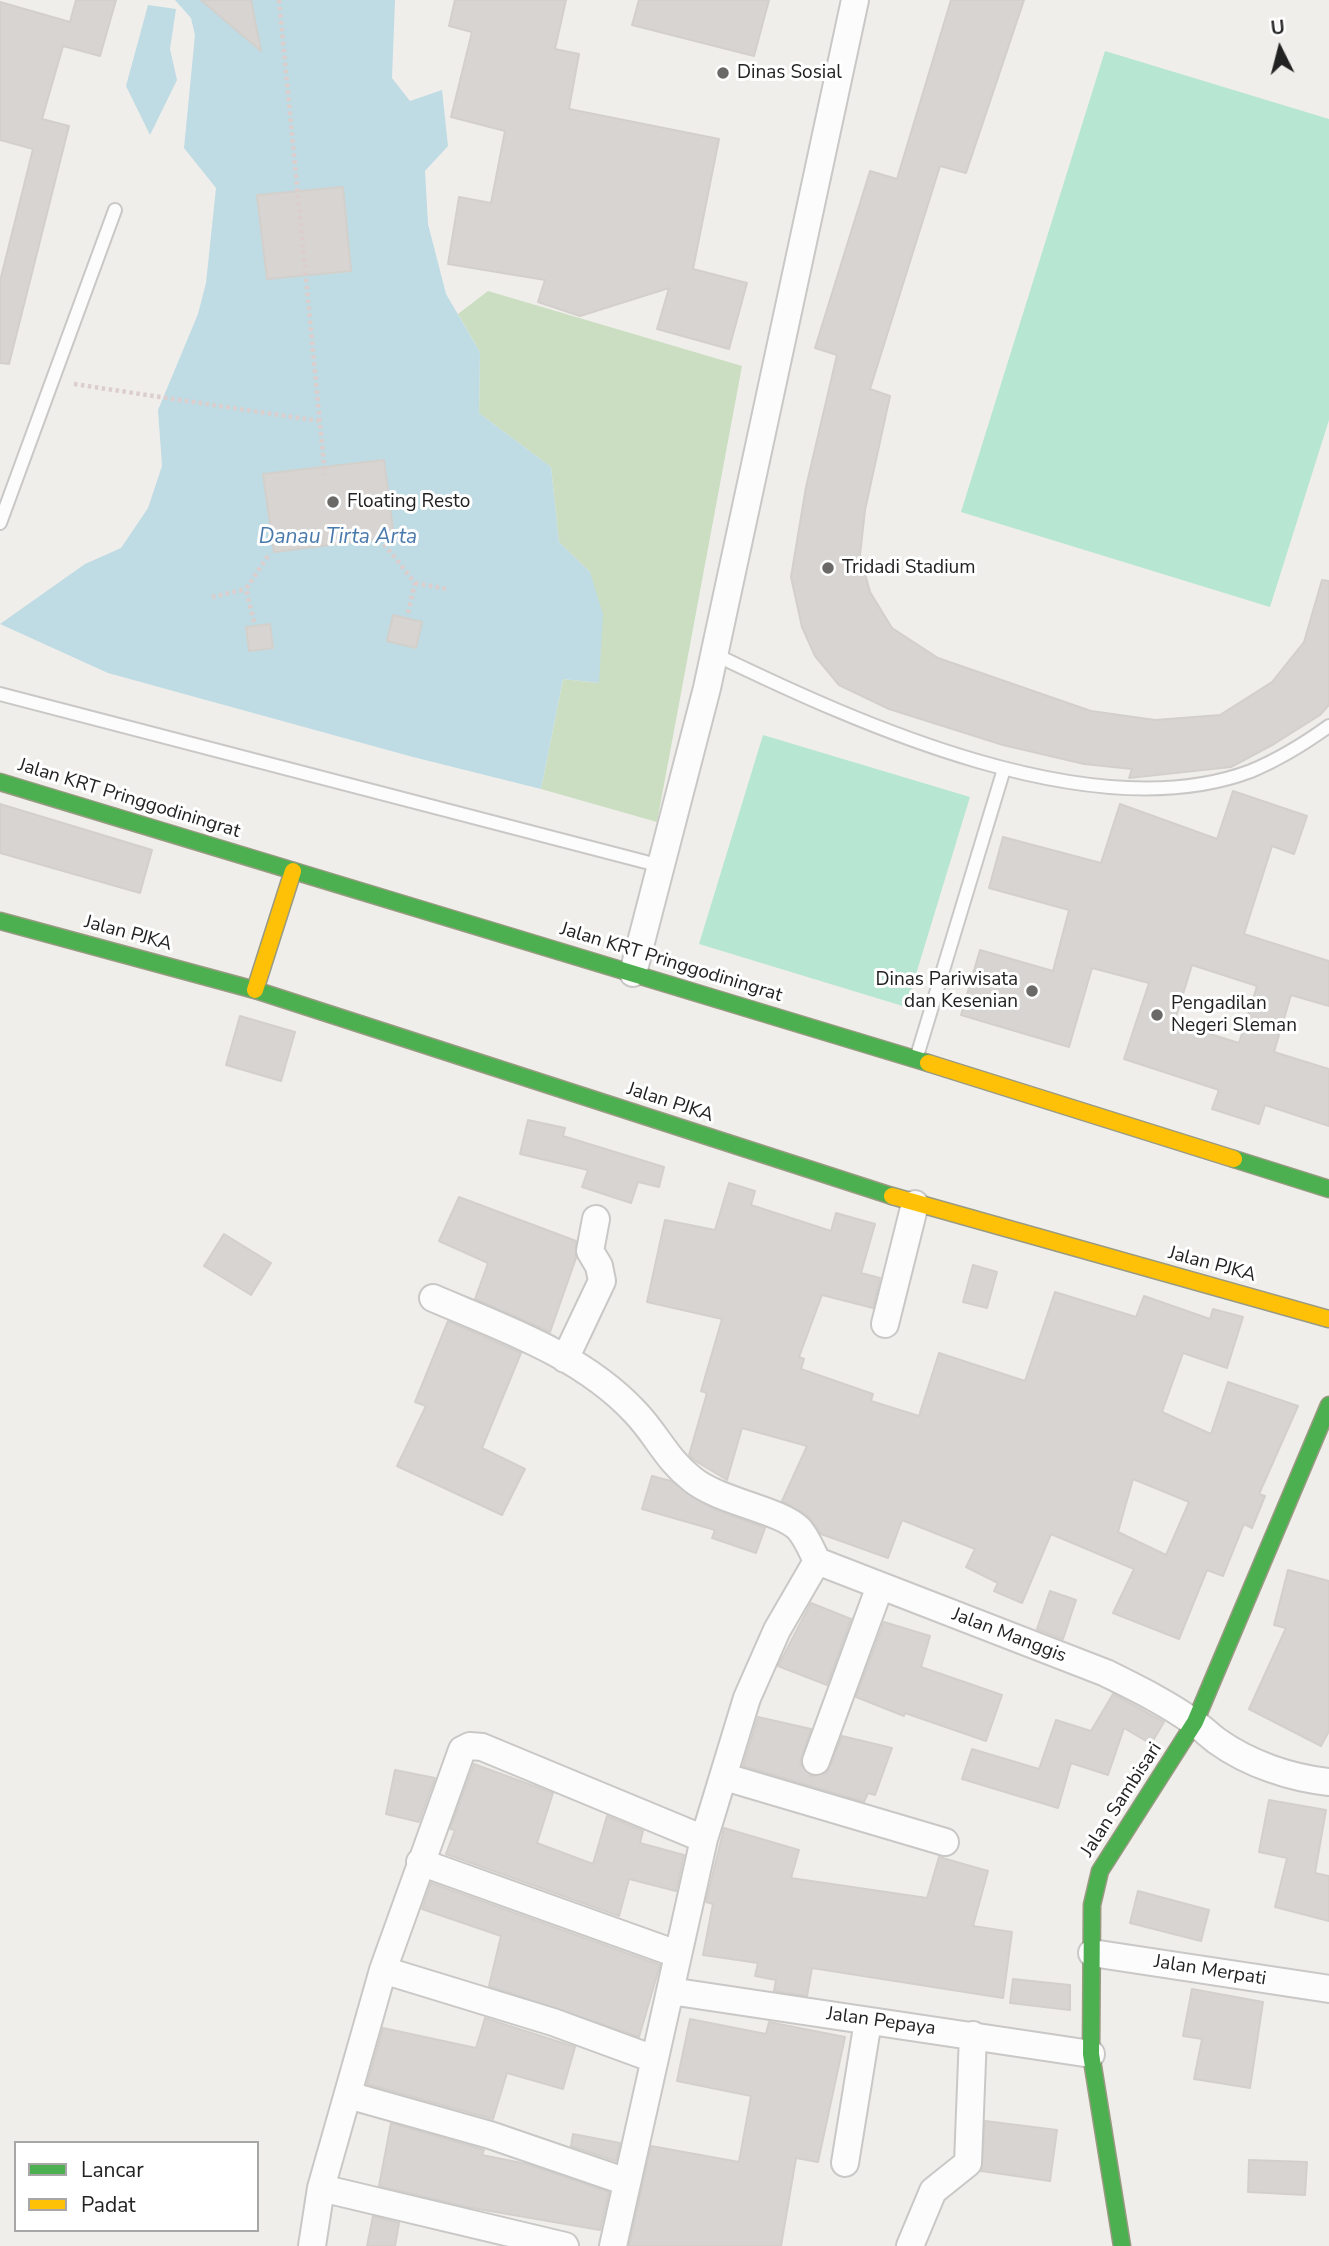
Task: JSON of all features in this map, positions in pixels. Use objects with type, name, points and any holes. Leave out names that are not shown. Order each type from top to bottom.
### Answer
[{"type":"main road","name":"Jalan KRT Pringgodiningrat","points":[[0,782],[916,1059],[1329,1189]]},
{"type":"main road","points":[[255,990],[293,871]]},
{"type":"main road","name":"Jalan PJKA","points":[[0,921],[255,990],[915,1204],[1329,1319]]},
{"type":"main road","name":"Jalan Sambisari","points":[[1122,2246],[1091,2054],[1092,1905],[1100,1871],[1195,1722],[1327,1415]]},
{"type":"street","points":[[633,973],[714,654],[855,0]]},
{"type":"street","points":[[885,1324],[915,1204]]},
{"type":"street","points":[[565,1359],[602,1281],[598,1266],[591,1257],[596,1219]]},
{"type":"street","points":[[433,1298],[532,1340],[565,1359],[636,1413],[667,1457],[695,1482],[721,1497],[797,1526],[817,1561],[777,1630],[747,1698],[704,1839],[613,2246]]},
{"type":"street","name":"Jalan Manggis","points":[[817,1561],[1106,1673],[1150,1694],[1195,1722],[1219,1742],[1260,1764],[1303,1779],[1329,1782]]},
{"type":"street","points":[[816,1760],[880,1586]]},
{"type":"street","points":[[312,2246],[321,2188],[383,1970],[419,1862],[462,1750],[470,1746],[482,1747],[556,1775],[704,1839]]},
{"type":"street","points":[[725,1777],[946,1842]]},
{"type":"street","points":[[419,1862],[677,1954]]},
{"type":"street","name":"Jalan Merpati","points":[[1092,1953],[1329,1989]]},
{"type":"street","points":[[383,1970],[553,2022],[654,2059]]},
{"type":"street","name":"Jalan Pepaya","points":[[670,1991],[1091,2054]]},
{"type":"street","points":[[845,2163],[869,2021]]},
{"type":"street","points":[[910,2246],[933,2191],[968,2163],[973,2035]]},
{"type":"street","points":[[348,2095],[490,2135],[627,2182]]},
{"type":"street","points":[[321,2188],[565,2246]]},
{"type":"lane","points":[[0,523],[115,210]]},
{"type":"lane","points":[[714,654],[859,721],[1004,769],[1138,789],[1182,787],[1249,771],[1295,750],[1329,726]]},
{"type":"lane","points":[[0,694],[661,866]]},
{"type":"lane","points":[[916,1059],[1004,769]]},
{"type":"path","points":[[279,0],[325,475]]},
{"type":"path","points":[[52,381],[319,421]]},
{"type":"path","points":[[384,544],[415,583],[447,589]]},
{"type":"path","points":[[212,597],[246,589],[270,553]]},
{"type":"path","points":[[408,613],[415,583]]},
{"type":"path","points":[[246,589],[254,622]]},
{"type":"green space","points":[[1105,51],[1329,119],[1329,420],[1270,607],[961,512]]},
{"type":"green space","points":[[488,291],[742,366],[657,822],[541,789],[563,679],[599,683],[590,572],[559,542],[551,467],[479,413],[480,352],[458,314]]},
{"type":"green space","points":[[763,735],[970,797],[906,1007],[699,944]]},
{"type":"water","name":"Danau Tirta Arta","points":[[175,0],[395,0],[392,78],[410,101],[442,90],[448,146],[425,171],[428,224],[446,294],[480,352],[479,413],[551,467],[559,542],[590,572],[603,614],[599,683],[563,679],[541,789],[413,757],[108,673],[0,624],[85,564],[121,548],[148,508],[162,466],[158,410],[198,314],[206,283],[216,188],[184,148],[195,35],[191,18]]},
{"type":"water","points":[[148,5],[176,9],[170,49],[177,80],[150,135],[126,86]]},
{"type":"building","points":[[76,0],[116,0],[100,56],[63,46],[42,119],[69,126],[9,364],[0,363],[0,281],[33,149],[0,140],[0,2],[70,22]]},
{"type":"building","points":[[201,0],[251,0],[261,51]]},
{"type":"building","points":[[455,0],[566,0],[555,49],[579,54],[569,109],[719,139],[693,269],[747,283],[729,349],[657,329],[669,288],[580,316],[538,302],[545,280],[448,264],[459,197],[491,203],[505,131],[451,117],[472,32],[449,26]]},
{"type":"building","points":[[639,0],[769,0],[754,56],[632,25]]},
{"type":"building","name":"Tridadi Stadium","points":[[951,0],[1024,0],[966,173],[940,166],[870,389],[890,396],[865,510],[860,555],[870,592],[892,628],[938,658],[1091,711],[1155,720],[1220,715],[1272,682],[1304,642],[1322,580],[1329,581],[1329,705],[1320,715],[1231,767],[1129,778],[1132,769],[1084,764],[1003,745],[889,709],[839,685],[815,656],[802,627],[791,577],[806,487],[837,355],[815,348],[870,171],[897,179]]},
{"type":"building","points":[[343,187],[351,271],[267,279],[257,195]]},
{"type":"building","points":[[384,460],[394,537],[274,552],[263,474]]},
{"type":"building","points":[[393,615],[422,622],[416,648],[387,641]]},
{"type":"building","points":[[270,624],[273,648],[249,651],[246,627]]},
{"type":"building","points":[[1233,791],[1307,816],[1294,854],[1272,846],[1244,934],[1329,961],[1329,1006],[1291,995],[1274,1052],[1329,1069],[1329,1126],[1265,1105],[1259,1124],[1212,1109],[1219,1090],[1124,1059],[1149,983],[1092,968],[1069,1047],[961,1015],[980,950],[1053,971],[1069,910],[989,888],[1003,837],[1101,863],[1120,804],[1217,839]],"holes":[[[1192,965],[1257,986],[1239,1043],[1174,1023]]]},
{"type":"building","points":[[0,804],[152,850],[140,893],[0,853]]},
{"type":"building","points":[[240,1016],[295,1032],[281,1081],[226,1065]]},
{"type":"building","points":[[528,1120],[565,1128],[563,1136],[664,1167],[659,1187],[638,1182],[631,1203],[582,1187],[588,1170],[520,1154]]},
{"type":"building","points":[[729,1183],[755,1191],[751,1205],[831,1231],[836,1213],[875,1224],[861,1273],[880,1278],[873,1308],[822,1295],[799,1357],[804,1359],[801,1369],[873,1394],[871,1401],[919,1416],[939,1353],[1025,1381],[1055,1292],[1136,1317],[1144,1296],[1210,1319],[1213,1309],[1243,1317],[1227,1368],[1183,1353],[1162,1412],[1211,1434],[1228,1382],[1298,1406],[1259,1494],[1265,1496],[1252,1528],[1244,1524],[1223,1576],[1207,1570],[1179,1639],[1113,1613],[1134,1569],[1051,1534],[1022,1603],[994,1591],[998,1583],[966,1567],[975,1549],[902,1520],[888,1558],[821,1534],[809,1517],[782,1501],[807,1446],[742,1428],[727,1480],[694,1460],[689,1455],[707,1393],[701,1391],[722,1319],[647,1302],[665,1220],[715,1230]],"holes":[[[1133,1479],[1189,1502],[1166,1555],[1118,1532]]]},
{"type":"building","points":[[459,1197],[576,1241],[576,1258],[550,1332],[475,1299],[488,1263],[439,1241]]},
{"type":"building","points":[[224,1234],[271,1263],[251,1295],[204,1266]]},
{"type":"building","points":[[973,1265],[997,1272],[987,1308],[963,1302]]},
{"type":"building","points":[[448,1321],[521,1353],[482,1448],[525,1469],[502,1515],[397,1466],[426,1406],[415,1402]]},
{"type":"building","points":[[652,1476],[671,1481],[712,1508],[765,1528],[756,1553],[712,1538],[715,1530],[642,1509]]},
{"type":"building","points":[[1288,1570],[1329,1581],[1329,1731],[1321,1746],[1249,1709],[1286,1628],[1274,1625]]},
{"type":"building","points":[[1050,1591],[1076,1600],[1063,1639],[1037,1629]]},
{"type":"building","points":[[811,1603],[851,1619],[827,1685],[778,1666]]},
{"type":"building","points":[[884,1622],[930,1636],[921,1667],[1002,1695],[986,1741],[905,1713],[904,1716],[856,1697]]},
{"type":"building","points":[[1113,1694],[1164,1722],[1151,1744],[1124,1728],[1108,1775],[1071,1763],[1058,1808],[962,1779],[972,1749],[1039,1769],[1056,1720],[1091,1731]]},
{"type":"building","points":[[758,1717],[811,1729],[800,1763],[811,1776],[827,1773],[842,1736],[892,1748],[875,1795],[868,1793],[864,1802],[743,1766]]},
{"type":"building","points":[[474,1764],[553,1793],[537,1843],[593,1864],[607,1816],[643,1831],[640,1843],[684,1855],[676,1891],[629,1879],[619,1916],[446,1854],[455,1830],[450,1829]]},
{"type":"building","points":[[395,1770],[435,1778],[419,1822],[386,1814]]},
{"type":"building","points":[[1269,1800],[1326,1810],[1315,1873],[1329,1876],[1329,1921],[1275,1907],[1287,1858],[1259,1852]]},
{"type":"building","points":[[724,1828],[799,1850],[791,1878],[927,1898],[939,1857],[988,1871],[973,1926],[1012,1932],[1003,1998],[812,1968],[807,1996],[774,1991],[776,1980],[755,1976],[758,1963],[703,1955],[713,1904],[706,1902]]},
{"type":"building","points":[[431,1883],[660,1965],[639,2037],[489,1986],[501,1936],[422,1909]]},
{"type":"building","points":[[1138,1891],[1209,1910],[1201,1941],[1130,1923]]},
{"type":"building","points":[[1013,1979],[1070,1985],[1070,2010],[1010,2003]]},
{"type":"building","points":[[1192,1989],[1263,2002],[1250,2088],[1194,2079],[1202,2039],[1183,2036]]},
{"type":"building","points":[[485,2018],[575,2047],[563,2089],[507,2073],[493,2119],[367,2084],[383,2028],[476,2048]]},
{"type":"building","points":[[690,2019],[766,2034],[769,2022],[845,2037],[818,2162],[796,2158],[781,2246],[629,2246],[651,2146],[739,2162],[751,2096],[677,2081]]},
{"type":"building","points":[[985,2121],[1057,2130],[1050,2181],[981,2171]]},
{"type":"building","points":[[391,2123],[484,2150],[482,2155],[527,2164],[609,2192],[600,2230],[467,2207],[379,2186]]},
{"type":"building","points":[[573,2134],[620,2143],[616,2161],[571,2146]]},
{"type":"building","points":[[1249,2160],[1307,2162],[1305,2195],[1248,2192]]},
{"type":"building","points":[[373,2216],[399,2223],[395,2246],[367,2246]]},
{"type":"traffic: fast","points":[[0,782],[928,1063]]},
{"type":"traffic: fast","points":[[0,921],[255,990],[892,1196]]},
{"type":"traffic: fast","points":[[1234,1159],[1329,1189]]},
{"type":"traffic: fast","points":[[1122,2246],[1091,2054],[1092,1905],[1100,1871],[1195,1722],[1329,1405]]},
{"type":"traffic: slow","points":[[255,990],[293,871]]},
{"type":"traffic: slow","points":[[928,1063],[1234,1159]]},
{"type":"traffic: slow","points":[[892,1196],[1329,1319]]},
{"type":"place","name":"Dinas Sosial","points":[[723,73]]},
{"type":"place","name":"Floating Resto","points":[[333,502]]},
{"type":"place","name":"Tridadi Stadium","points":[[828,568]]},
{"type":"place","name":"Dinas Pariwisata dan Kesenian","points":[[1032,991]]},
{"type":"place","name":"Pengadilan Negeri Sleman","points":[[1157,1015]]}]
